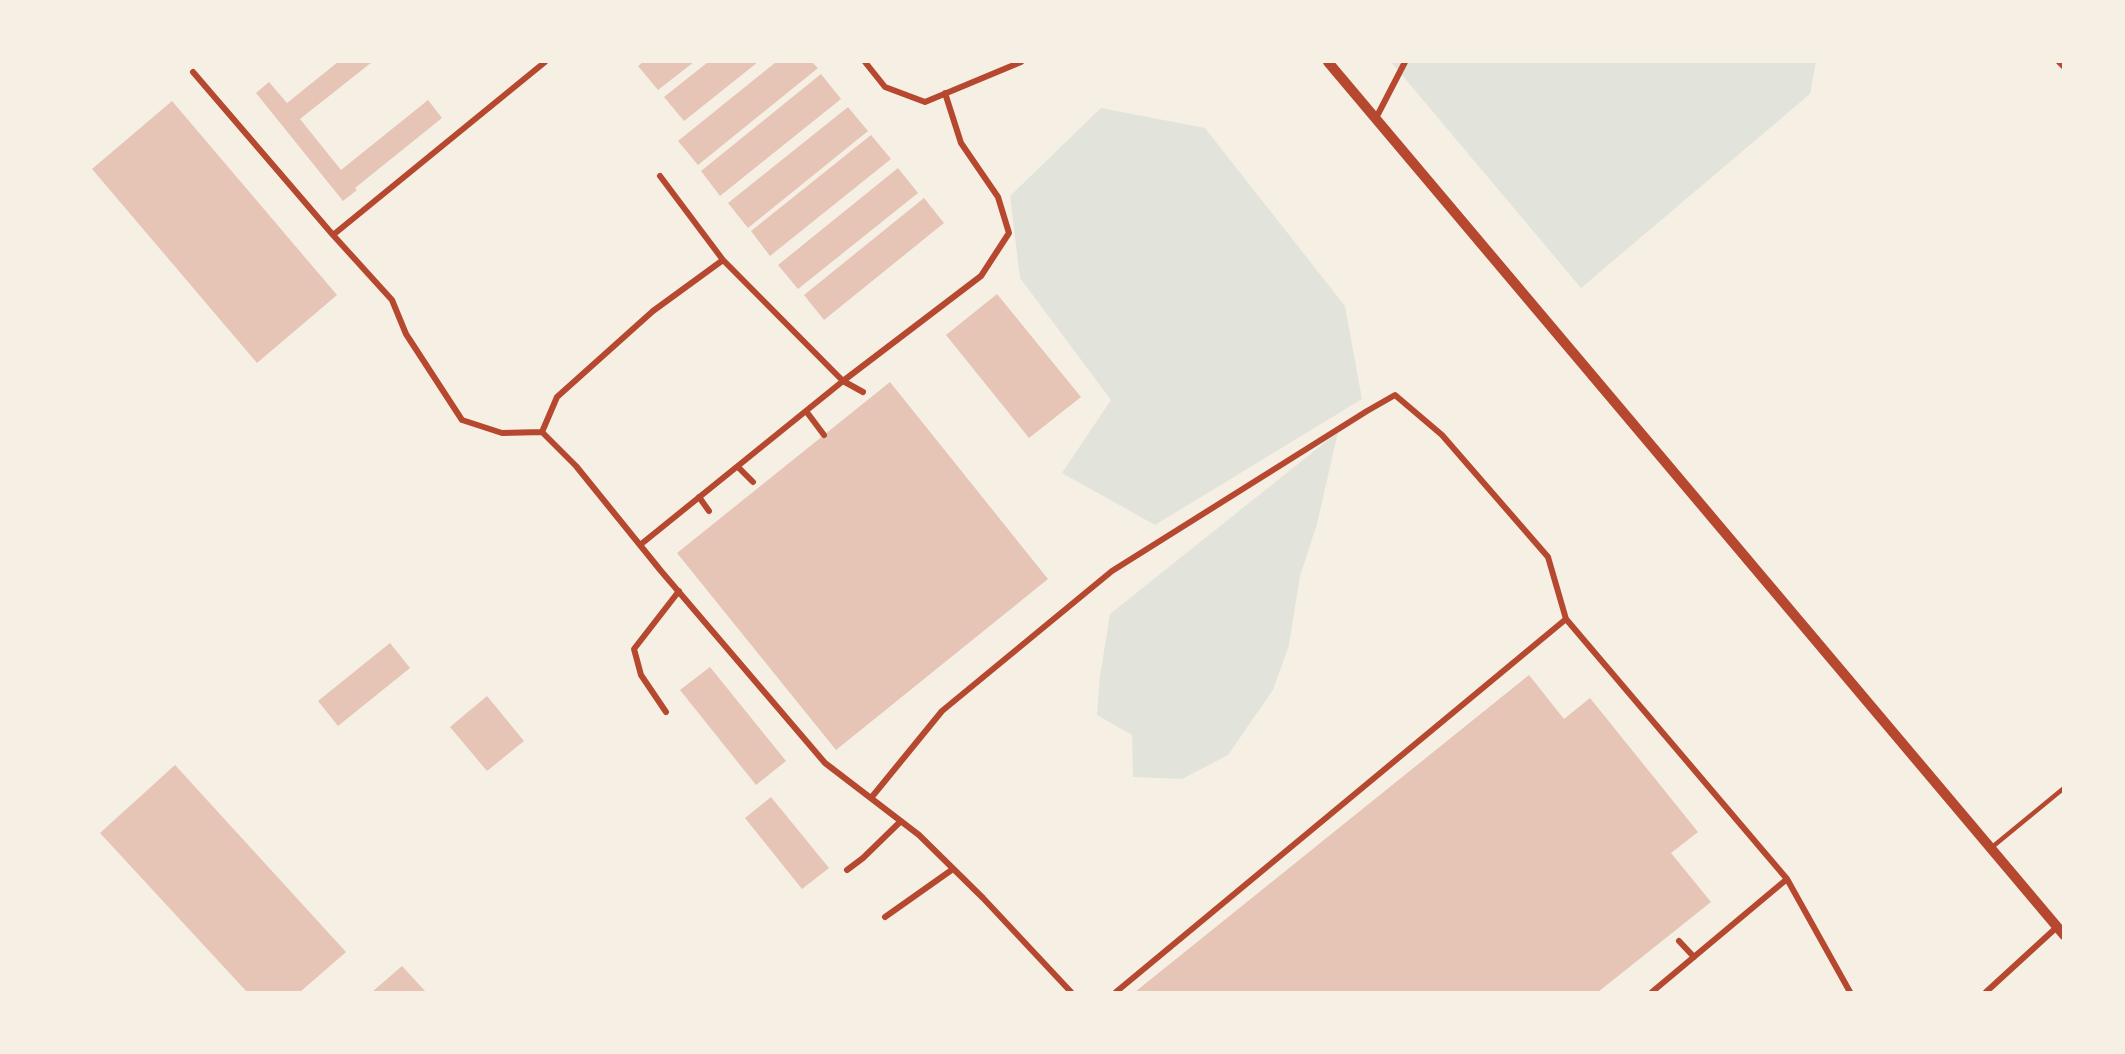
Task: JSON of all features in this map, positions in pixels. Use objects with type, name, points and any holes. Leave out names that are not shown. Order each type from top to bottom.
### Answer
[{"type":"street","points":[[333,235],[545,62]]},
{"type":"street","points":[[865,62],[885,87],[925,102],[1022,62]]},
{"type":"street","points":[[1328,62],[2060,931],[1986,993]]},
{"type":"street","points":[[1376,118],[1405,62]]},
{"type":"street","points":[[194,72],[333,235],[392,300],[405,334],[462,420],[502,433],[542,432],[576,466],[825,763],[919,836],[1071,993]]},
{"type":"street","points":[[640,545],[843,381],[981,276],[1009,233],[998,197],[961,143],[945,93]]},
{"type":"street","points":[[660,176],[723,260],[843,381],[863,392]]},
{"type":"street","points":[[542,432],[557,397],[653,311],[723,260]]},
{"type":"street","points":[[871,798],[942,711],[1112,571],[1395,395],[1442,435],[1548,557],[1566,619],[1787,879],[1850,993]]},
{"type":"street","points":[[806,411],[824,435]]},
{"type":"street","points":[[738,467],[753,482]]},
{"type":"street","points":[[699,497],[709,511]]},
{"type":"street","points":[[666,712],[640,675],[634,649],[679,591]]},
{"type":"street","points":[[1116,993],[1566,619]]},
{"type":"street","points":[[847,870],[863,858],[901,821]]},
{"type":"street","points":[[885,917],[953,869]]},
{"type":"street","points":[[1652,993],[1787,879]]},
{"type":"street","points":[[1679,941],[1694,957]]},
{"type":"lane","points":[[2058,62],[2064,68]]},
{"type":"lane","points":[[1991,848],[2064,788]]},
{"type":"shaded area","points":[[1391,62],[1816,62],[1810,94],[1581,288]]},
{"type":"shaded area","points":[[1101,108],[1205,128],[1345,306],[1362,399],[1155,525],[1062,473],[1111,400],[1020,278],[1010,196]]},
{"type":"shaded area","points":[[1338,432],[1317,524],[1300,576],[1289,645],[1273,690],[1228,755],[1182,779],[1133,777],[1132,735],[1097,715],[1100,676],[1110,614]]},
{"type":"building","points":[[338,62],[372,62],[300,119],[341,170],[428,100],[442,118],[355,188],[357,190],[343,201],[256,93],[269,82],[287,103]]},
{"type":"building","points":[[643,62],[694,62],[658,90],[638,66]]},
{"type":"building","points":[[708,62],[758,62],[684,121],[664,97]]},
{"type":"building","points":[[776,62],[812,62],[818,68],[698,165],[678,141]]},
{"type":"building","points":[[821,74],[841,99],[720,196],[701,171]]},
{"type":"building","points":[[172,101],[337,295],[257,363],[92,169]]},
{"type":"building","points":[[848,107],[868,131],[748,228],[728,203]]},
{"type":"building","points":[[871,135],[891,159],[770,256],[751,231]]},
{"type":"building","points":[[898,168],[918,193],[798,289],[778,265]]},
{"type":"building","points":[[924,198],[944,223],[824,320],[804,295]]},
{"type":"building","points":[[997,294],[1081,397],[1029,438],[946,335]]},
{"type":"building","points":[[890,382],[1048,579],[836,750],[677,553]]},
{"type":"building","points":[[390,643],[410,668],[338,726],[318,701]]},
{"type":"building","points":[[710,667],[786,761],[756,785],[680,690]]},
{"type":"building","points":[[1529,675],[1564,719],[1590,698],[1698,832],[1671,853],[1711,902],[1598,992],[1135,992]]},
{"type":"building","points":[[487,696],[524,741],[487,771],[450,727]]},
{"type":"building","points":[[175,765],[346,952],[300,992],[247,992],[100,833]]},
{"type":"building","points":[[771,797],[829,868],[802,889],[745,818]]},
{"type":"building","points":[[402,966],[426,992],[372,992]]}]
